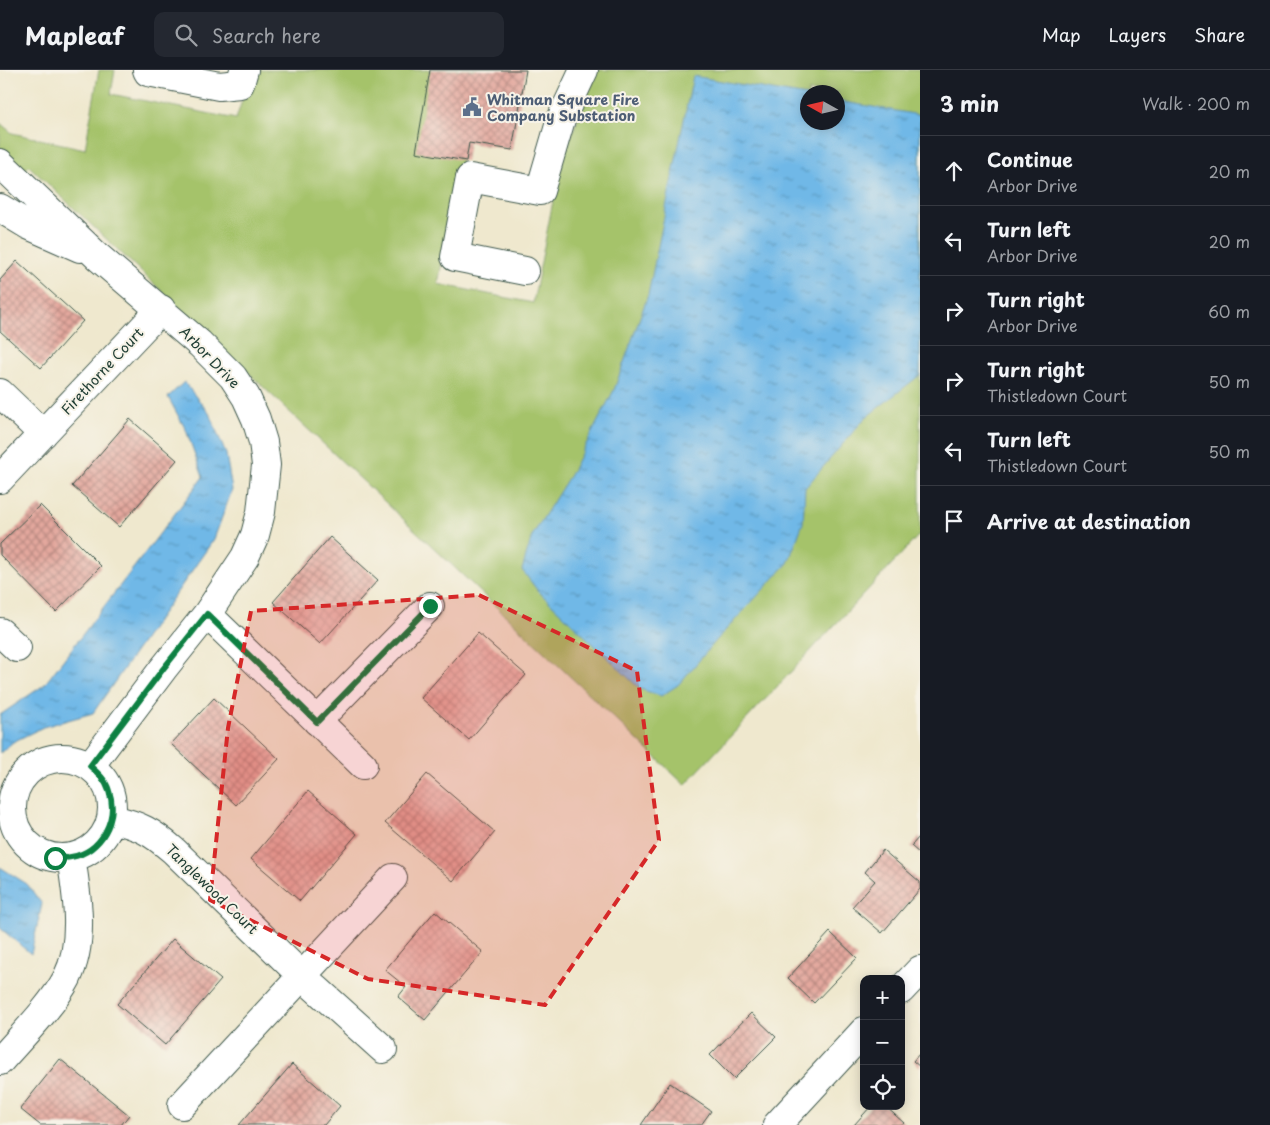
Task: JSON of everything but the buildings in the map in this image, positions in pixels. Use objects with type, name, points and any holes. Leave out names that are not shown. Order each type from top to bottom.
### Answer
[{"type":"street","points":[[147,70],[148,72],[198,76],[219,86],[240,84],[244,70]]},
{"type":"street","points":[[525,271],[455,257],[470,178],[540,191],[561,119],[584,70]]},
{"type":"street","name":"Arbor Drive","points":[[0,163],[97,256],[200,344],[233,378],[246,397],[256,419],[263,442],[266,465],[265,489],[255,535],[245,557],[207,614],[90,766]]},
{"type":"street","name":"Arbor Drive","points":[[0,208],[34,228],[97,256]]},
{"type":"street","name":"Firethorne Court","points":[[0,479],[161,309]]},
{"type":"street","points":[[0,393],[43,434]]},
{"type":"street","points":[[317,722],[430,606]]},
{"type":"street","points":[[207,614],[363,765]]},
{"type":"street","points":[[58,757],[75,759],[90,766],[101,776],[109,790],[112,804],[111,819],[106,832],[97,844],[85,853],[71,857],[55,858],[40,853],[27,844],[6,816],[18,783],[28,770],[42,761],[58,757]]},
{"type":"street","name":"Tanglewood Court","points":[[111,819],[142,827],[174,851],[302,976],[383,1049]]},
{"type":"street","points":[[0,1061],[54,997],[67,977],[75,955],[77,931],[76,900],[71,857]]},
{"type":"street","points":[[182,1105],[393,878]]},
{"type":"street","points":[[905,986],[920,970]]},
{"type":"street","points":[[777,1125],[860,1035]]},
{"type":"highlighted area","points":[[479,595],[637,671],[659,840],[545,1005],[368,979],[210,900],[228,728],[251,611]]},
{"type":"green space","points":[[99,70],[115,70],[111,94],[236,119],[252,70],[478,70],[438,284],[533,303],[561,160],[598,70],[920,70],[920,534],[685,785],[29,166],[16,179],[0,153],[0,123],[12,133],[85,149]]},
{"type":"water","points":[[693,76],[800,95],[800,130],[845,130],[845,102],[920,115],[920,375],[865,418],[805,488],[803,523],[788,563],[721,635],[678,685],[661,696],[640,689],[538,591],[522,570],[532,536],[570,475],[614,390],[648,295]]},
{"type":"water","points":[[184,382],[209,413],[226,454],[232,490],[214,539],[93,713],[43,727],[13,742],[0,753],[0,715],[44,685],[203,477],[186,430],[168,397]]},
{"type":"water","points":[[0,867],[27,884],[42,904],[31,954],[0,928]]},
{"type":"place","name":"Whitman Square Fire Company Substation","points":[[472,107]]},
{"type":"route","points":[[55,858],[71,857],[85,853],[97,844],[106,832],[111,819],[112,804],[109,790],[101,776],[90,766],[207,614],[317,722],[430,606]]}]
